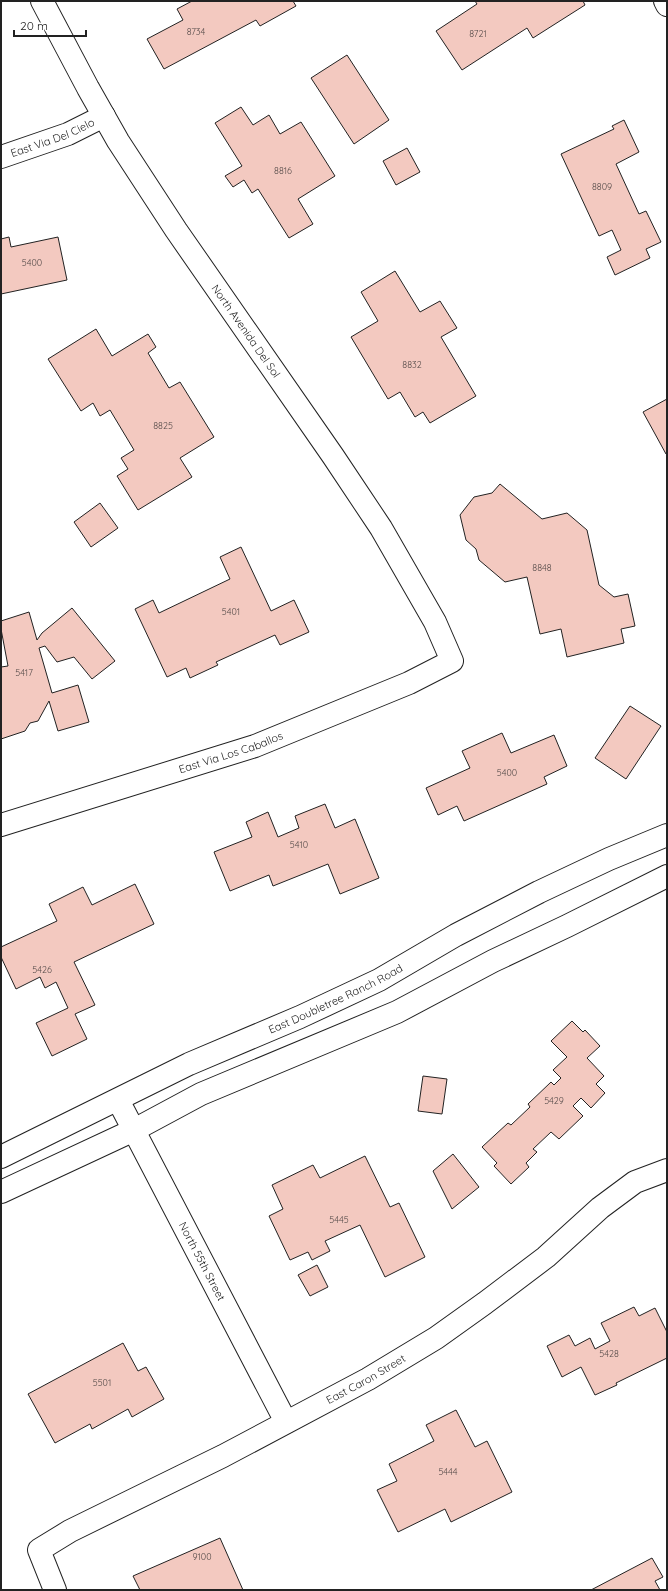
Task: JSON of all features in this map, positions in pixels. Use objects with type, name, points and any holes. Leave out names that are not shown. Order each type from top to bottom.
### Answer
[{"type":"street","name":"North Avenida Del Sol","points":[[42,1],[104,116],[176,230],[333,456],[381,528],[435,622],[452,660]]},
{"type":"street","points":[[665,1],[667,5]]},
{"type":"street","name":"East Via Del Cielo","points":[[1,157],[68,134],[104,116]]},
{"type":"street","name":"East Via Los Caballos","points":[[1,825],[255,746],[409,683],[452,660]]},
{"type":"street","name":"East Doubletree Ranch Road","points":[[1,1157],[189,1064],[300,1017],[379,980],[456,935],[539,892],[609,859],[667,835]]},
{"type":"street","points":[[1,1192],[134,1130],[201,1094],[397,1012],[492,961],[567,926],[667,876]]},
{"type":"street","name":"North 55th Street","points":[[118,1100],[286,1422]]},
{"type":"street","name":"East Caron Street","points":[[55,1590],[39,1550],[70,1531],[223,1456],[368,1379],[436,1338],[546,1257],[600,1208],[635,1182],[667,1170]]},
{"type":"building","points":[[192,1],[293,1],[296,6],[260,26],[256,20],[164,69],[147,39],[183,20],[177,9]]},
{"type":"building","points":[[475,1],[583,1],[585,5],[533,38],[527,28],[462,70],[436,31],[477,4]]},
{"type":"building","points":[[347,55],[389,120],[354,144],[311,78]]},
{"type":"building","points":[[241,107],[253,125],[269,115],[280,134],[301,122],[335,176],[298,199],[313,224],[289,238],[258,189],[252,193],[244,180],[233,187],[225,176],[242,166],[215,123]]},
{"type":"building","points":[[624,120],[639,152],[616,164],[639,214],[646,211],[661,242],[646,249],[650,258],[615,275],[607,257],[621,250],[612,230],[599,236],[561,154],[614,129],[612,126]]},
{"type":"building","points":[[407,148],[420,172],[396,185],[383,161]]},
{"type":"building","points":[[9,237],[11,247],[58,237],[67,280],[1,294],[1,239]]},
{"type":"building","points":[[395,271],[420,312],[440,301],[457,328],[441,337],[476,396],[430,423],[423,412],[415,417],[400,392],[388,399],[351,337],[378,321],[361,292]]},
{"type":"building","points":[[96,329],[112,356],[148,334],[156,347],[148,353],[169,388],[180,382],[214,437],[180,458],[192,477],[138,510],[117,476],[128,469],[121,458],[134,450],[110,410],[100,416],[93,403],[81,411],[48,359]]},
{"type":"building","points":[[667,399],[667,453],[666,454],[643,412]]},
{"type":"building","points":[[500,484],[542,519],[567,513],[587,530],[599,585],[614,597],[628,594],[635,626],[621,629],[624,643],[567,657],[561,629],[540,634],[527,577],[505,582],[479,560],[476,549],[466,540],[460,515],[474,497],[492,493]]},
{"type":"building","points":[[100,503],[118,528],[91,547],[74,522]]},
{"type":"building","points":[[241,547],[271,611],[294,600],[309,632],[280,645],[275,635],[216,662],[218,665],[190,678],[186,668],[167,677],[135,609],[153,600],[159,613],[230,579],[220,557]]},
{"type":"building","points":[[72,608],[115,661],[92,679],[74,657],[57,662],[45,646],[39,648],[52,693],[78,685],[89,722],[58,731],[49,701],[38,721],[30,723],[25,731],[1,739],[1,667],[8,666],[1,629],[1,621],[29,612],[37,640],[42,633]]},
{"type":"building","points":[[630,706],[661,726],[626,779],[595,758]]},
{"type":"building","points":[[502,733],[511,753],[554,735],[567,766],[544,777],[547,784],[464,821],[457,806],[438,815],[426,788],[470,768],[462,751]]},
{"type":"building","points":[[325,804],[335,828],[355,819],[379,878],[340,894],[328,864],[273,886],[269,875],[230,891],[214,852],[252,837],[246,822],[268,812],[278,837],[299,828],[295,816]]},
{"type":"building","points":[[135,884],[154,924],[74,962],[95,1005],[75,1014],[87,1039],[52,1056],[36,1023],[68,1008],[56,982],[45,988],[40,977],[16,989],[1,957],[1,947],[57,921],[49,904],[83,887],[92,905]]},
{"type":"building","points":[[572,1021],[583,1032],[585,1030],[600,1046],[587,1058],[604,1076],[596,1084],[605,1093],[591,1108],[581,1098],[573,1106],[583,1116],[559,1139],[551,1132],[533,1149],[537,1152],[526,1163],[529,1167],[511,1184],[494,1166],[497,1163],[482,1147],[508,1123],[511,1125],[530,1107],[528,1104],[551,1082],[554,1085],[561,1078],[553,1070],[567,1057],[551,1041]]},
{"type":"building","points":[[423,1076],[447,1079],[442,1114],[418,1111]]},
{"type":"building","points":[[453,1154],[479,1187],[452,1209],[433,1171]]},
{"type":"building","points":[[365,1156],[390,1207],[399,1203],[425,1257],[385,1277],[360,1225],[325,1241],[330,1251],[312,1260],[308,1252],[290,1260],[269,1216],[283,1209],[272,1185],[313,1165],[320,1178]]},
{"type":"building","points":[[317,1265],[328,1287],[310,1296],[298,1275]]},
{"type":"building","points":[[634,1307],[639,1316],[655,1308],[667,1332],[667,1358],[595,1395],[581,1367],[562,1377],[547,1346],[569,1335],[575,1346],[590,1338],[595,1349],[610,1341],[601,1323]]},
{"type":"building","points":[[123,1343],[138,1371],[146,1367],[164,1399],[132,1417],[128,1409],[92,1429],[90,1424],[55,1443],[28,1394]]},
{"type":"building","points":[[456,1410],[475,1447],[487,1441],[512,1492],[451,1522],[445,1509],[398,1532],[377,1490],[397,1481],[389,1464],[434,1441],[426,1425]]},
{"type":"building","points":[[220,1538],[243,1590],[140,1590],[133,1576]]},
{"type":"building","points":[[652,1558],[663,1577],[655,1581],[660,1590],[591,1590]]}]
